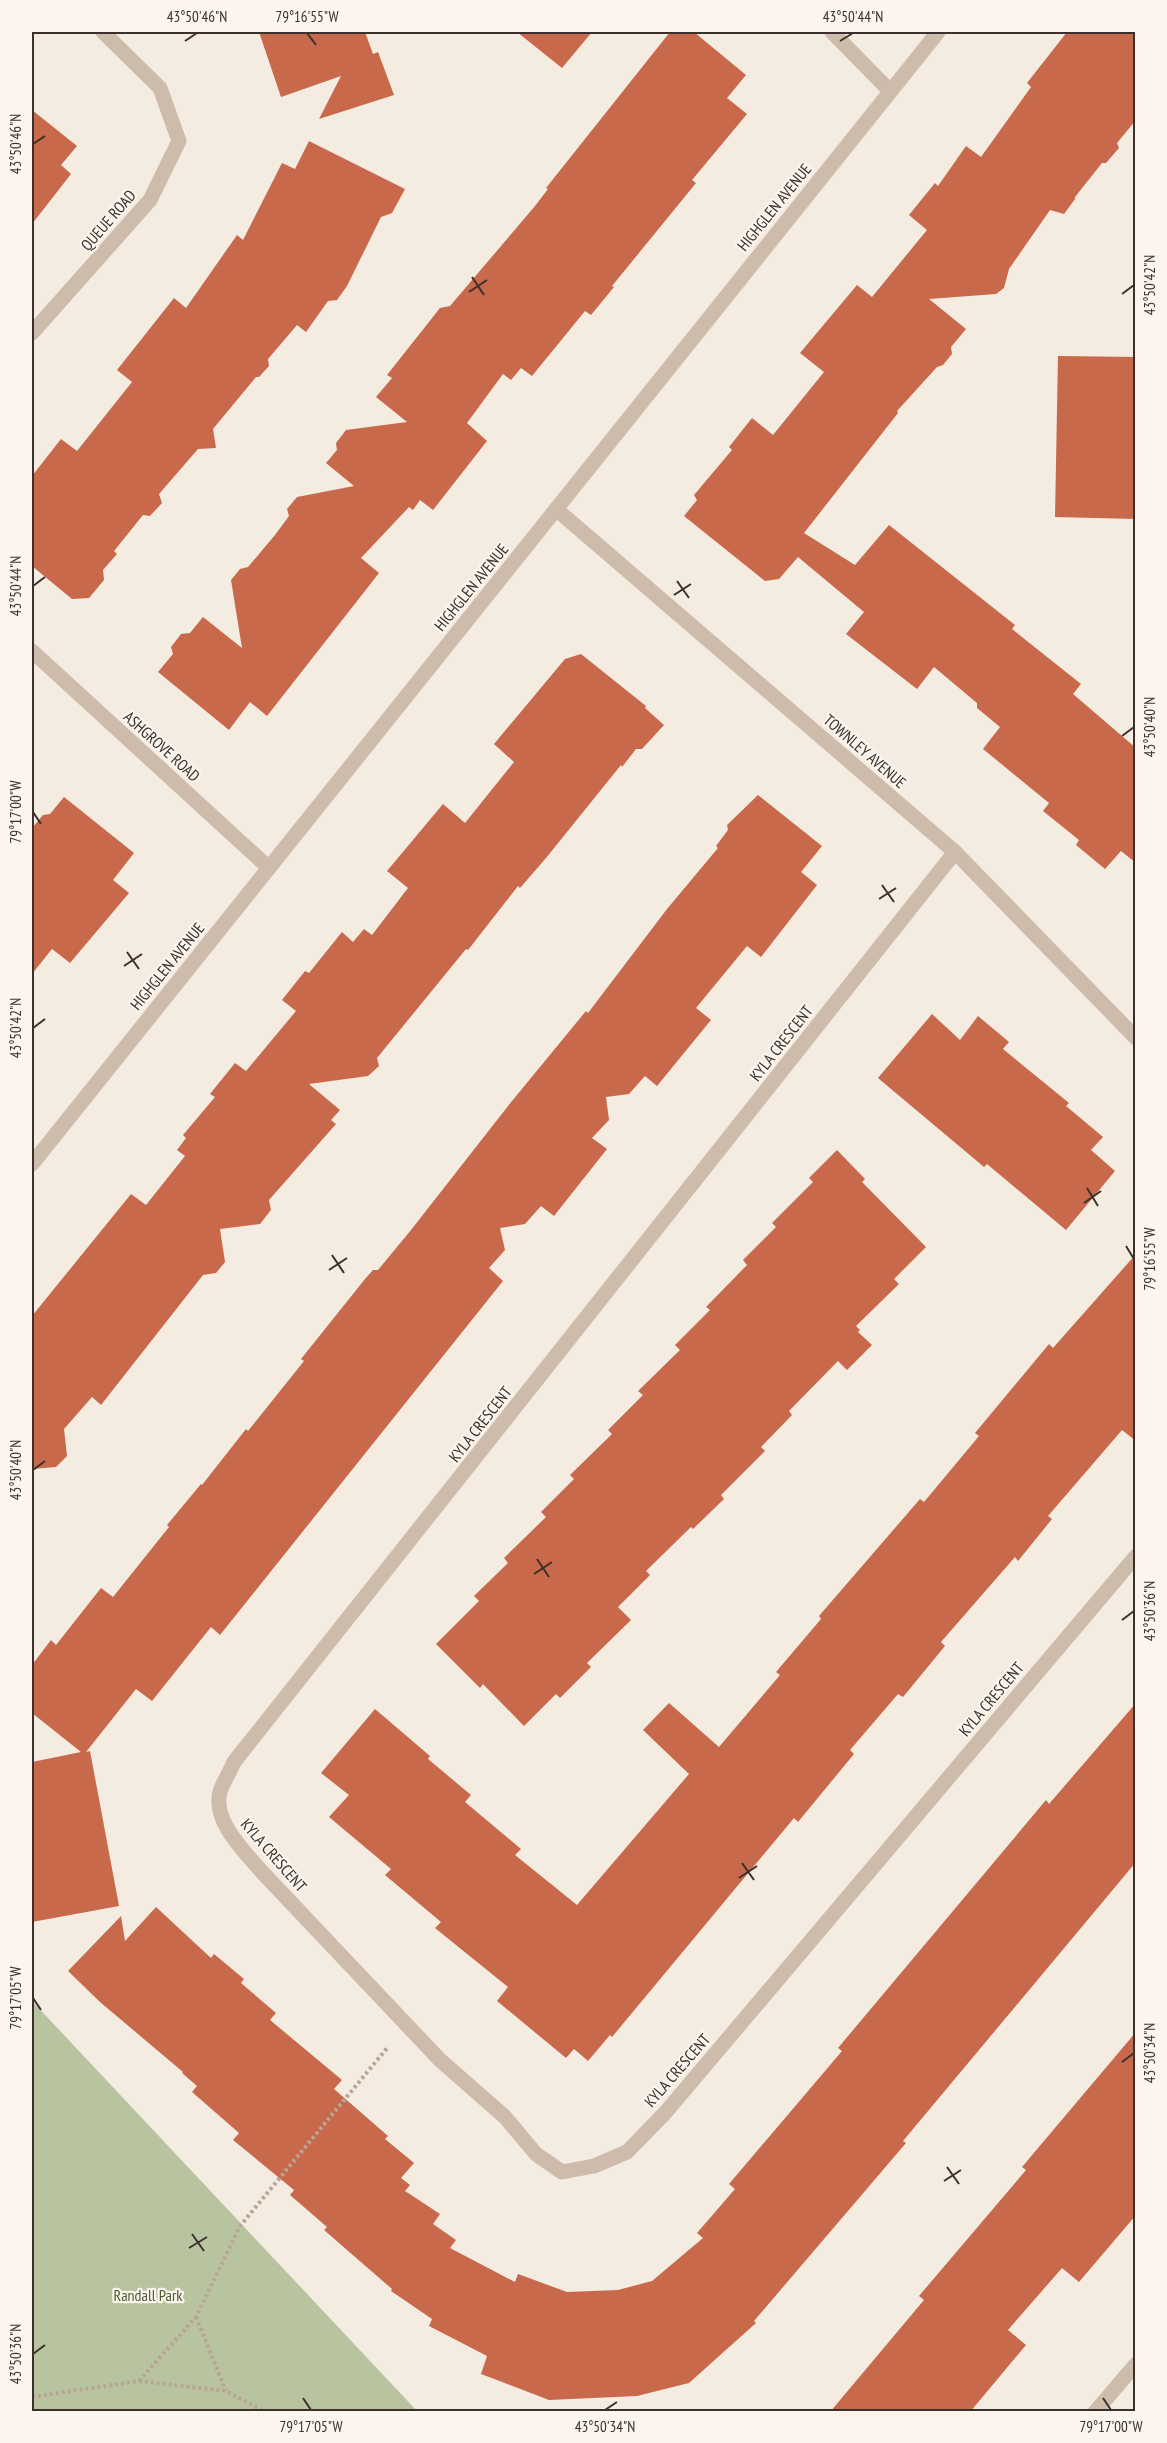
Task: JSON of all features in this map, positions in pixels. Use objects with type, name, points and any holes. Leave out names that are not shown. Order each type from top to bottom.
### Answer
[{"type":"street","name":"QUEUE ROAD","points":[[32,333],[150,200],[179,141],[160,88],[103,32]]},
{"type":"street","points":[[832,32],[890,91]]},
{"type":"street","name":"HIGHGLEN AVENUE","points":[[32,1164],[938,32]]},
{"type":"street","name":"TOWNLEY AVENUE","points":[[556,509],[955,852],[1136,1038]]},
{"type":"street","name":"ASHGROVE ROAD","points":[[32,651],[269,868]]},
{"type":"street","name":"KYLA CRESCENT","points":[[955,852],[234,1762],[219,1793],[222,1820],[235,1840],[440,2060],[506,2117],[536,2154],[562,2172],[594,2166],[627,2152],[665,2113],[1136,1556]]},
{"type":"street","points":[[1095,2412],[1136,2364]]},
{"type":"path","points":[[139,2381],[195,2317],[240,2226],[408,2024]]},
{"type":"path","points":[[195,2317],[226,2391]]},
{"type":"path","points":[[32,2397],[139,2381],[226,2391],[265,2412]]},
{"type":"green space","name":"Randall Park","points":[[32,2001],[417,2411],[32,2411]]},
{"type":"building","points":[[259,32],[365,32],[373,54],[378,52],[394,95],[319,119],[341,76],[281,97]]},
{"type":"building","points":[[517,32],[592,32],[562,68]]},
{"type":"building","points":[[670,32],[694,32],[746,75],[727,98],[747,114],[692,180],[696,183],[591,315],[585,311],[532,376],[521,368],[511,380],[503,374],[467,423],[487,441],[433,510],[420,500],[413,510],[409,507],[361,558],[379,573],[267,716],[250,702],[229,730],[158,672],[173,654],[171,647],[181,634],[190,633],[203,617],[242,648],[231,580],[240,569],[248,567],[275,535],[289,516],[287,509],[297,497],[354,486],[326,463],[337,450],[336,443],[346,430],[407,422],[376,397],[392,378],[387,375],[440,308],[450,306],[535,206],[548,189],[546,188]]},
{"type":"building","points":[[1067,32],[1136,32],[1136,120],[1117,143],[1119,148],[1106,163],[1102,163],[1064,214],[1050,210],[1009,269],[1004,288],[996,294],[929,299],[966,329],[951,347],[952,354],[897,411],[898,413],[804,533],[855,565],[889,525],[1015,625],[1012,629],[1081,684],[1073,694],[1136,748],[1136,863],[1121,851],[1105,869],[1076,845],[1079,840],[1043,811],[1049,803],[983,749],[1000,727],[977,708],[977,703],[934,667],[917,689],[846,634],[864,612],[798,557],[779,579],[765,581],[684,516],[697,500],[694,495],[732,450],[729,447],[752,418],[773,435],[824,372],[800,353],[857,285],[872,297],[927,230],[909,215],[935,183],[938,186],[966,146],[981,157],[1031,87],[1027,83]]},
{"type":"building","points":[[32,110],[77,146],[61,165],[71,174],[32,224]]},
{"type":"building","points":[[309,141],[405,189],[392,213],[381,217],[347,286],[337,300],[328,301],[306,332],[297,325],[268,359],[269,366],[259,377],[256,377],[213,429],[216,448],[198,449],[159,494],[162,503],[150,516],[143,515],[114,551],[117,554],[103,570],[104,580],[89,598],[72,599],[32,566],[32,476],[61,439],[77,451],[132,382],[117,370],[174,298],[186,308],[237,235],[243,240],[282,163],[295,169]]},
{"type":"building","points":[[1058,356],[1136,357],[1136,519],[1055,517]]},
{"type":"building","points":[[581,654],[646,706],[645,708],[664,725],[642,749],[636,749],[622,767],[621,765],[546,858],[520,888],[518,886],[468,950],[466,949],[377,1058],[379,1066],[368,1076],[309,1084],[340,1110],[331,1120],[336,1124],[269,1200],[271,1210],[260,1224],[220,1229],[225,1262],[216,1273],[203,1275],[101,1405],[92,1397],[64,1429],[67,1456],[56,1467],[32,1469],[32,1316],[131,1194],[146,1205],[185,1156],[177,1150],[186,1138],[183,1135],[215,1097],[210,1094],[235,1063],[246,1071],[296,1011],[282,1000],[305,971],[309,973],[342,932],[353,942],[364,929],[372,935],[408,888],[387,871],[443,804],[465,823],[514,762],[494,744],[565,659]]},
{"type":"building","points":[[758,795],[822,846],[801,872],[817,885],[761,957],[747,946],[696,1008],[711,1020],[657,1086],[645,1076],[629,1094],[606,1097],[609,1120],[592,1138],[607,1149],[554,1216],[541,1206],[525,1224],[500,1228],[505,1250],[489,1268],[503,1281],[220,1635],[211,1627],[152,1701],[136,1689],[86,1752],[90,1751],[119,1906],[32,1922],[32,1762],[81,1752],[32,1713],[32,1665],[51,1640],[56,1645],[101,1588],[113,1597],[169,1527],[167,1525],[246,1429],[248,1431],[304,1361],[301,1359],[365,1279],[373,1270],[378,1270],[512,1101],[586,1011],[588,1013],[667,909],[718,848],[716,846],[728,830],[727,825]]},
{"type":"building","points":[[64,797],[134,853],[113,880],[129,893],[70,963],[52,949],[32,974],[32,828],[43,815],[50,814]]},
{"type":"building","points":[[932,1014],[960,1040],[978,1016],[1009,1042],[1003,1049],[1069,1103],[1066,1106],[1103,1137],[1091,1150],[1115,1171],[1066,1230],[987,1164],[984,1167],[878,1078]]},
{"type":"building","points":[[837,1150],[865,1179],[862,1182],[926,1247],[894,1279],[899,1284],[856,1326],[860,1330],[858,1332],[872,1345],[847,1370],[838,1361],[789,1411],[792,1415],[761,1447],[765,1451],[721,1495],[724,1499],[693,1529],[691,1527],[646,1571],[650,1575],[618,1607],[631,1620],[587,1663],[591,1667],[560,1698],[556,1694],[524,1726],[483,1684],[480,1688],[436,1644],[479,1601],[474,1596],[508,1563],[504,1558],[546,1517],[541,1512],[574,1479],[570,1475],[612,1434],[608,1430],[643,1395],[638,1391],[680,1350],[675,1345],[710,1310],[706,1307],[747,1265],[743,1260],[776,1227],[772,1223],[813,1182],[809,1178]]},
{"type":"building","points":[[1136,1254],[1136,1441],[1122,1430],[1048,1516],[1052,1519],[1018,1561],[1015,1557],[941,1642],[945,1646],[903,1697],[898,1694],[850,1750],[854,1754],[798,1822],[794,1818],[612,2037],[610,2035],[588,2061],[574,2049],[566,2058],[497,2001],[508,1987],[435,1928],[441,1922],[385,1875],[391,1869],[329,1817],[349,1795],[321,1773],[375,1709],[430,1756],[428,1759],[471,1795],[465,1802],[521,1849],[515,1855],[577,1905],[689,1774],[643,1730],[669,1703],[719,1747],[780,1675],[776,1672],[821,1619],[819,1616],[920,1499],[924,1502],[979,1436],[975,1433],[1049,1344],[1053,1348]]},
{"type":"building","points":[[1136,1703],[1136,1862],[903,2141],[906,2143],[754,2321],[756,2323],[689,2383],[637,2396],[549,2400],[481,2374],[487,2356],[429,2326],[432,2319],[391,2291],[392,2289],[324,2230],[327,2227],[290,2195],[294,2190],[233,2140],[239,2133],[192,2092],[197,2086],[100,2002],[68,1971],[121,1916],[125,1941],[156,1907],[211,1958],[214,1954],[244,1979],[241,1983],[276,2013],[270,2020],[342,2080],[334,2089],[388,2136],[385,2139],[414,2163],[401,2178],[410,2185],[405,2191],[440,2214],[433,2224],[456,2240],[450,2248],[515,2282],[518,2274],[567,2292],[618,2290],[652,2281],[703,2238],[697,2233],[735,2189],[729,2184],[842,2051],[838,2048],[1046,1800],[1049,1804]]},
{"type":"building","points":[[1136,2032],[1136,2215],[1079,2282],[1062,2268],[1008,2330],[1026,2345],[970,2412],[830,2412],[924,2300],[919,2296],[1026,2170],[1022,2167]]}]
